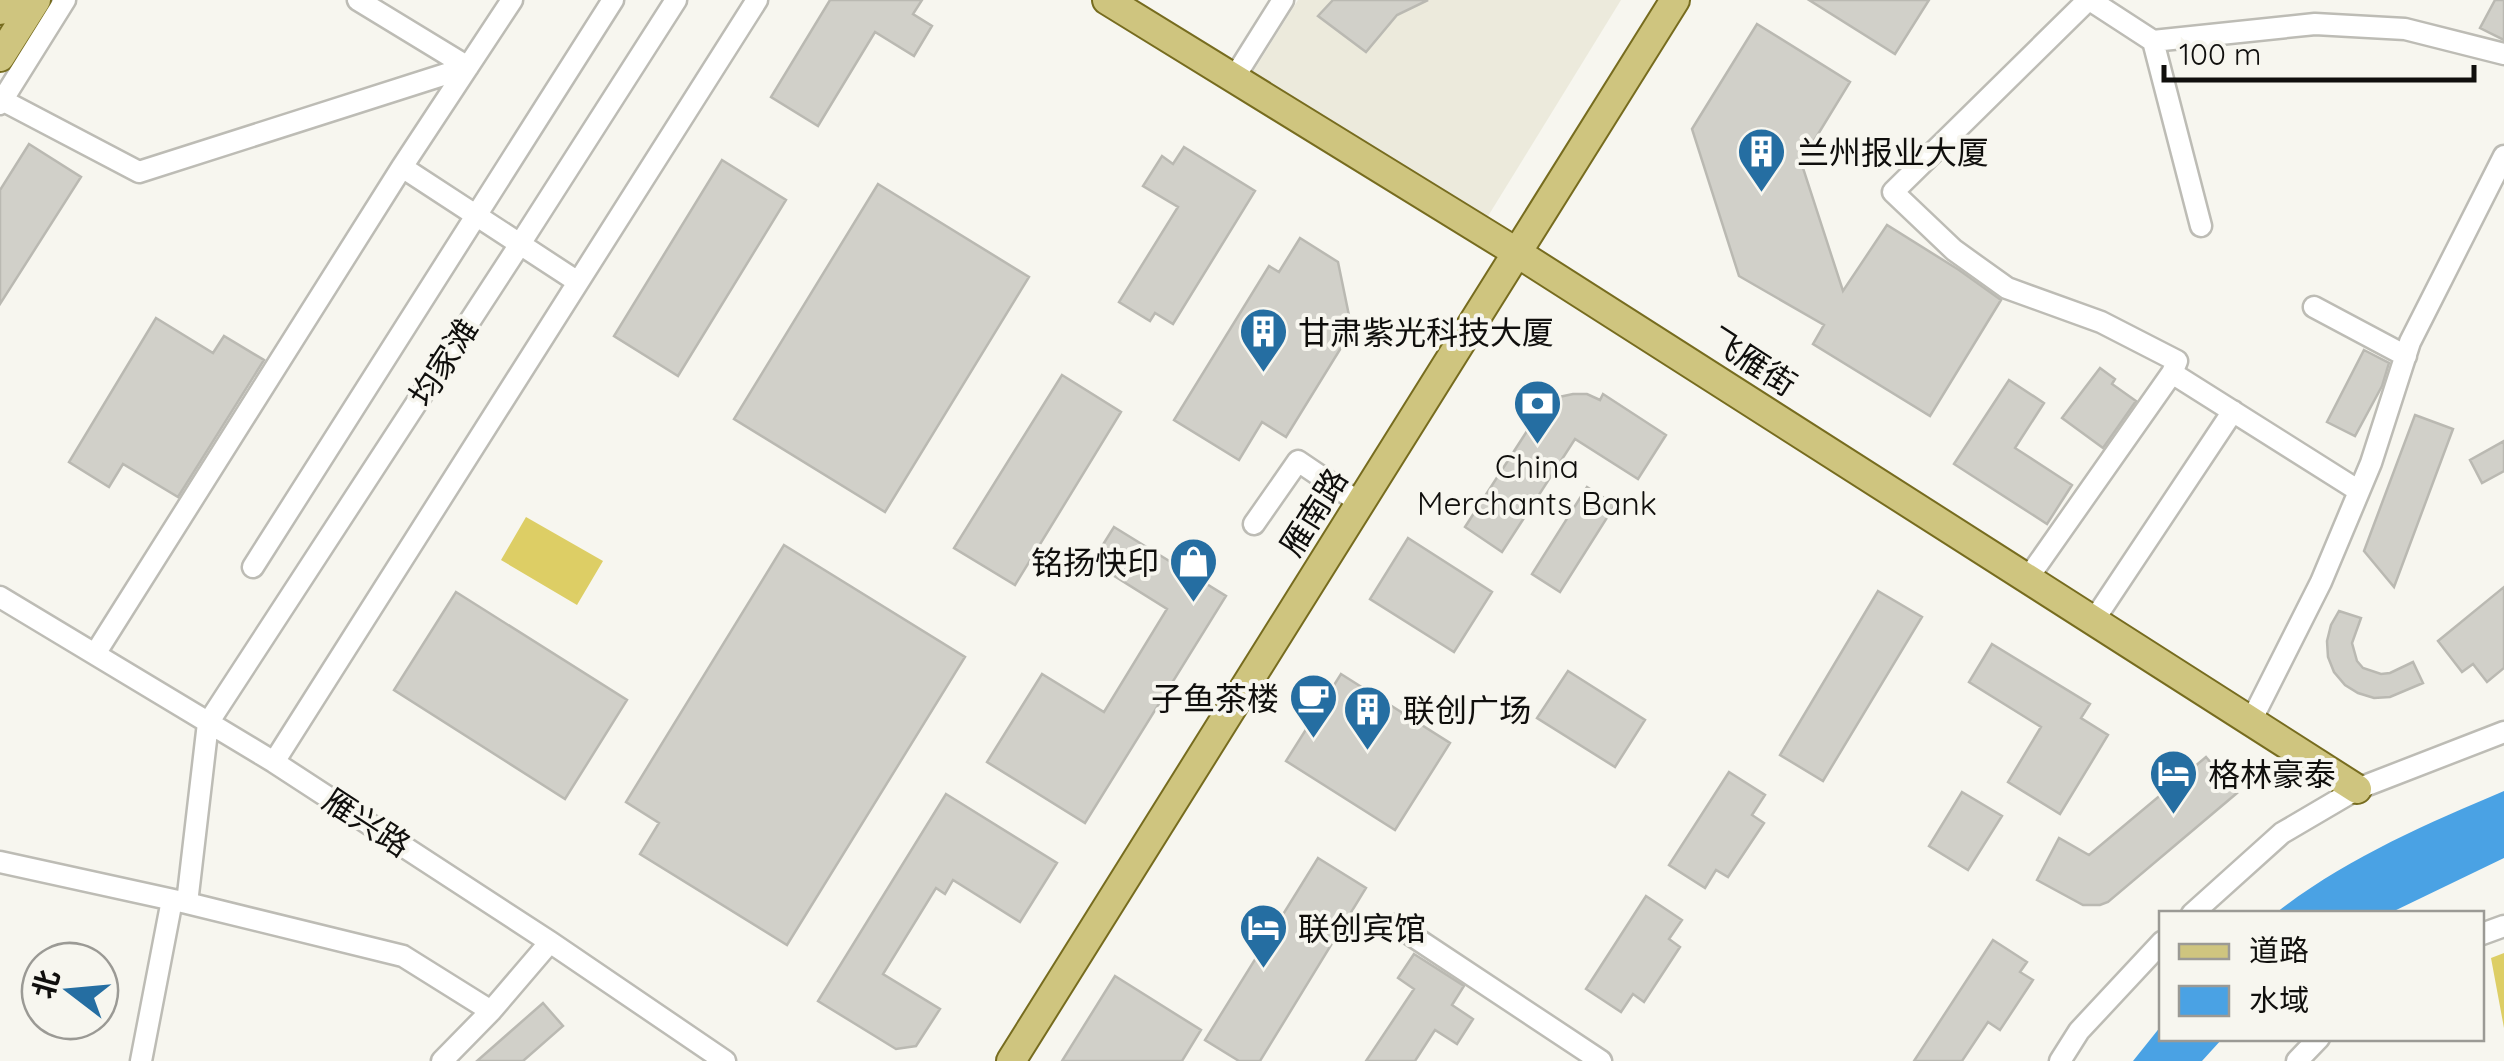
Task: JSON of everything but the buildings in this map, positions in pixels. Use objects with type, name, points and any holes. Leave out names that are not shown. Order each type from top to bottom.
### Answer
[{"type":"main road","points":[[0,10],[6,0]]},
{"type":"main road","points":[[0,57],[36,0]]},
{"type":"main road","name":"飞雁街","points":[[1107,0],[1516,252],[2358,788]]},
{"type":"main road","name":"雁南路","points":[[1011,1061],[1675,0]]},
{"type":"street","points":[[66,0],[1,102],[139,172],[468,67]]},
{"type":"street","points":[[358,0],[468,67]]},
{"type":"street","points":[[254,567],[614,0]]},
{"type":"street","name":"均家滩","points":[[208,723],[676,0]]},
{"type":"street","points":[[274,762],[757,0]]},
{"type":"street","points":[[1234,78],[1283,0]]},
{"type":"street","points":[[2028,578],[2177,361],[2102,322],[2008,288],[1954,250],[1892,192],[2089,0],[2153,41],[2315,24],[2405,29],[2504,54]]},
{"type":"street","points":[[94,654],[468,67],[503,3]]},
{"type":"street","points":[[2153,41],[2201,226]]},
{"type":"street","points":[[2251,720],[2322,582],[2371,463],[2410,342],[2504,156]]},
{"type":"street","points":[[402,167],[578,282]]},
{"type":"street","points":[[2314,307],[2406,356]]},
{"type":"street","points":[[2172,373],[2360,490]]},
{"type":"street","points":[[2094,620],[2232,411]]},
{"type":"street","points":[[1254,524],[1298,461],[1360,503]]},
{"type":"street","name":"雁兴路","points":[[0,597],[274,762],[725,1061]]},
{"type":"street","points":[[141,1061],[179,902],[208,723]]},
{"type":"street","points":[[2195,911],[2282,833],[2358,788],[2504,732]]},
{"type":"street","points":[[0,862],[403,956],[491,1011]]},
{"type":"street","points":[[1396,925],[1578,1054],[1601,1061]]},
{"type":"street","points":[[442,1061],[550,942]]},
{"type":"street","points":[[2060,1061],[2080,1032],[2159,945]]},
{"type":"street","points":[[2297,1061],[2316,1041]]},
{"type":"shaded area","points":[[1298,0],[1621,0],[1485,221],[1249,78]]},
{"type":"shaded area","points":[[526,517],[603,561],[577,605],[501,560]]},
{"type":"shaded area","points":[[2504,953],[2504,1028],[2491,958]]},
{"type":"water","points":[[2504,791],[2504,858],[2394,911],[2279,911],[2329,876],[2415,830]]},
{"type":"water","points":[[2159,1028],[2159,1041],[2220,1041],[2202,1061],[2133,1061]]},
{"type":"place","name":"兰州报业大厦","points":[[1762,194]]},
{"type":"place","name":"甘肃紫光科技大厦","points":[[1263,374]]},
{"type":"place","name":"China Merchants Bank","points":[[1537,446]]},
{"type":"place","name":"铭扬快印","points":[[1194,604]]},
{"type":"place","name":"子鱼茶楼","points":[[1314,740]]},
{"type":"place","name":"联创广场","points":[[1368,752]]},
{"type":"place","name":"格林豪泰","points":[[2173,816]]},
{"type":"place","name":"联创宾馆","points":[[1263,970]]}]
